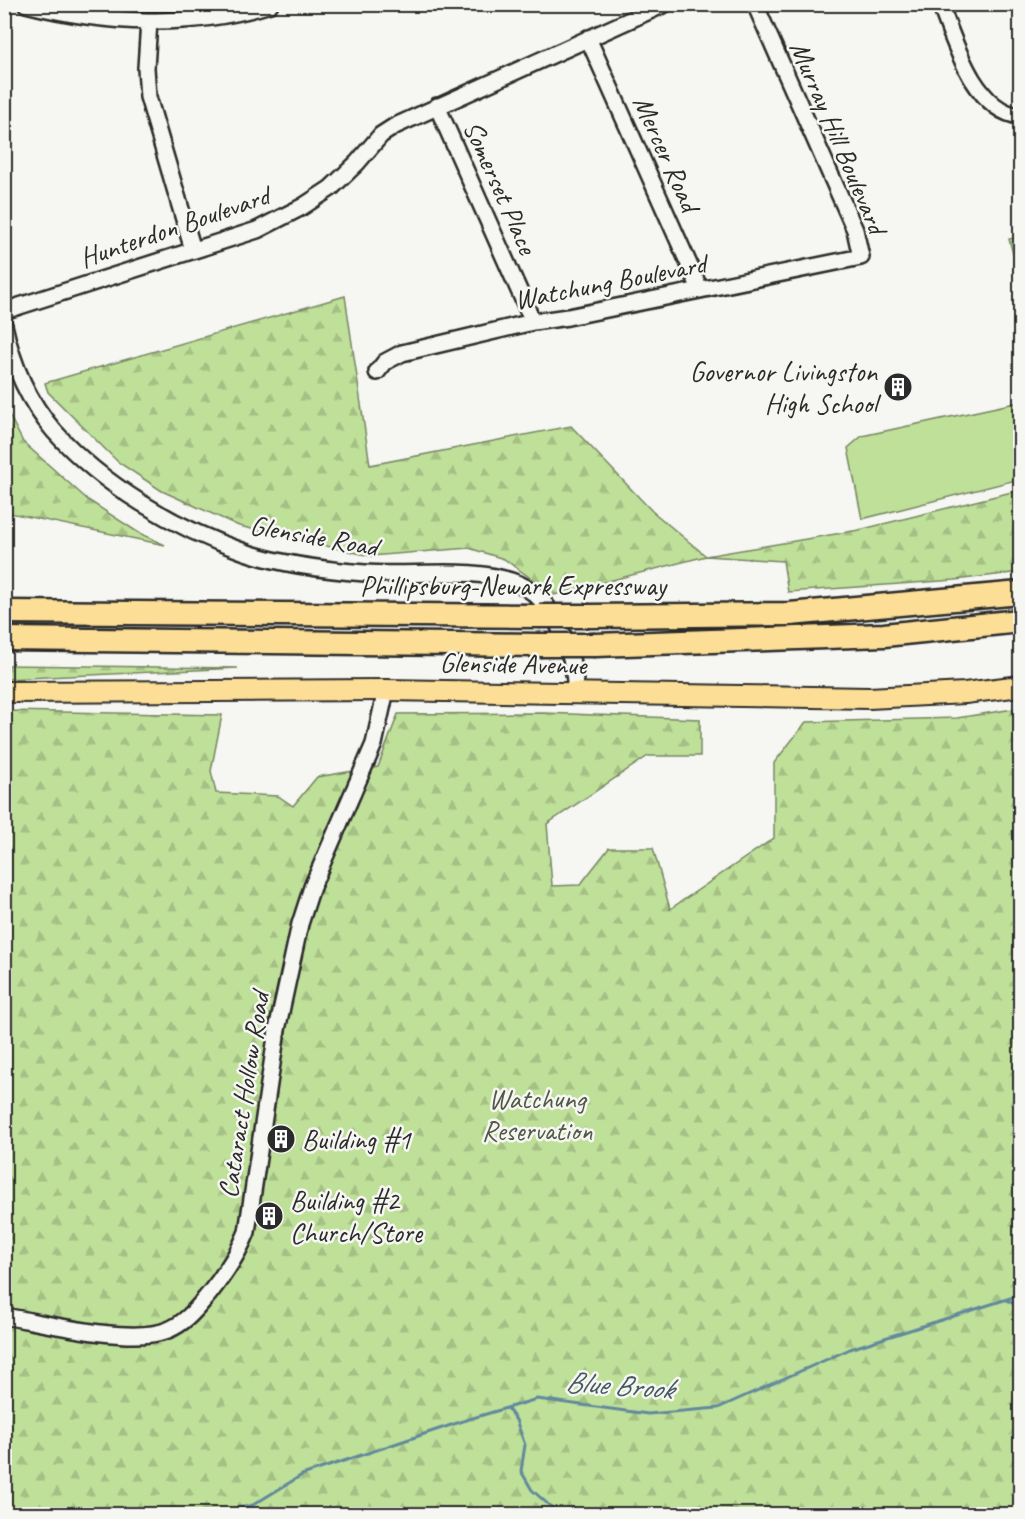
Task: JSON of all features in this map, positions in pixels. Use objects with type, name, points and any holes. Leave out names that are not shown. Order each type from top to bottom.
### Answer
[{"type":"highway","name":"Phillipsburg-Newark Expressway","points":[[4,612],[539,616],[790,614],[1020,593]]},
{"type":"highway","name":"Phillipsburg-Newark Expressway","points":[[4,639],[595,645],[884,634],[1020,621]]},
{"type":"highway","points":[[4,653],[172,642]]},
{"type":"main road","name":"Glenside Avenue","points":[[4,692],[387,690],[869,698],[965,693],[1020,686]]},
{"type":"street","points":[[26,4],[106,19],[149,21],[207,17],[270,4]]},
{"type":"street","name":"Hunterdon Boulevard","points":[[4,311],[257,230],[302,207],[337,182],[381,135],[437,106],[665,4]]},
{"type":"street","name":"Murray Hill Boulevard","points":[[755,4],[855,230],[861,257]]},
{"type":"street","points":[[940,4],[964,66],[978,87],[992,103],[1020,116]]},
{"type":"street","points":[[149,21],[146,68],[148,98],[193,250]]},
{"type":"street","name":"Mercer Road","points":[[588,38],[700,289]]},
{"type":"street","name":"Somerset Place","points":[[437,106],[532,322]]},
{"type":"street","name":"Watchung Boulevard","points":[[377,372],[385,362],[402,353],[532,322],[568,317],[861,257]]},
{"type":"street","name":"Glenside Road","points":[[4,325],[19,373],[32,400],[53,429],[74,452],[129,494],[210,539],[245,553],[285,562],[368,574],[484,575],[521,585],[536,596],[565,638],[575,677],[576,692]]},
{"type":"street","name":"Cataract Hollow Road","points":[[4,1316],[126,1335],[160,1333],[175,1327],[192,1314],[236,1257],[247,1232],[277,1030],[300,924],[312,887],[374,744],[387,690]]},
{"type":"green space","points":[[1020,237],[1020,280],[1009,239]]},
{"type":"green space","points":[[345,296],[370,465],[571,426],[652,511],[706,556],[554,595],[504,559],[469,548],[370,556],[239,526],[162,491],[118,462],[48,392],[45,383]]},
{"type":"green space","points":[[1020,402],[1020,479],[862,519],[848,448],[862,436]]},
{"type":"green space","points":[[4,405],[23,442],[88,500],[139,533],[165,545],[5,512]]},
{"type":"green space","points":[[1020,490],[1020,572],[955,580],[788,592],[783,561],[706,556],[859,530]]},
{"type":"green space","points":[[5,665],[238,668],[5,679]]},
{"type":"green space","name":"Watchung Reservation","points":[[1020,708],[1020,1514],[5,1514],[5,711],[222,715],[211,771],[216,793],[278,796],[293,806],[317,777],[378,767],[398,714],[543,713],[700,719],[700,756],[648,756],[547,824],[552,886],[580,885],[609,848],[653,848],[670,909],[774,838],[774,763],[806,722],[957,718]]},
{"type":"waterway","name":"Blue Brook","points":[[215,1514],[253,1505],[302,1475],[466,1420],[537,1399],[648,1414],[718,1408],[850,1349],[1020,1295]]},
{"type":"waterway","points":[[1006,1300],[1020,1307]]},
{"type":"waterway","points":[[507,1408],[516,1420],[525,1445],[521,1471],[532,1490],[559,1514]]},
{"type":"place","name":"Governor Livingston High School","points":[[898,387]]},
{"type":"place","name":"Building #1","points":[[281,1139]]},
{"type":"place","name":"Building #2 Church/Store","points":[[269,1216]]}]
